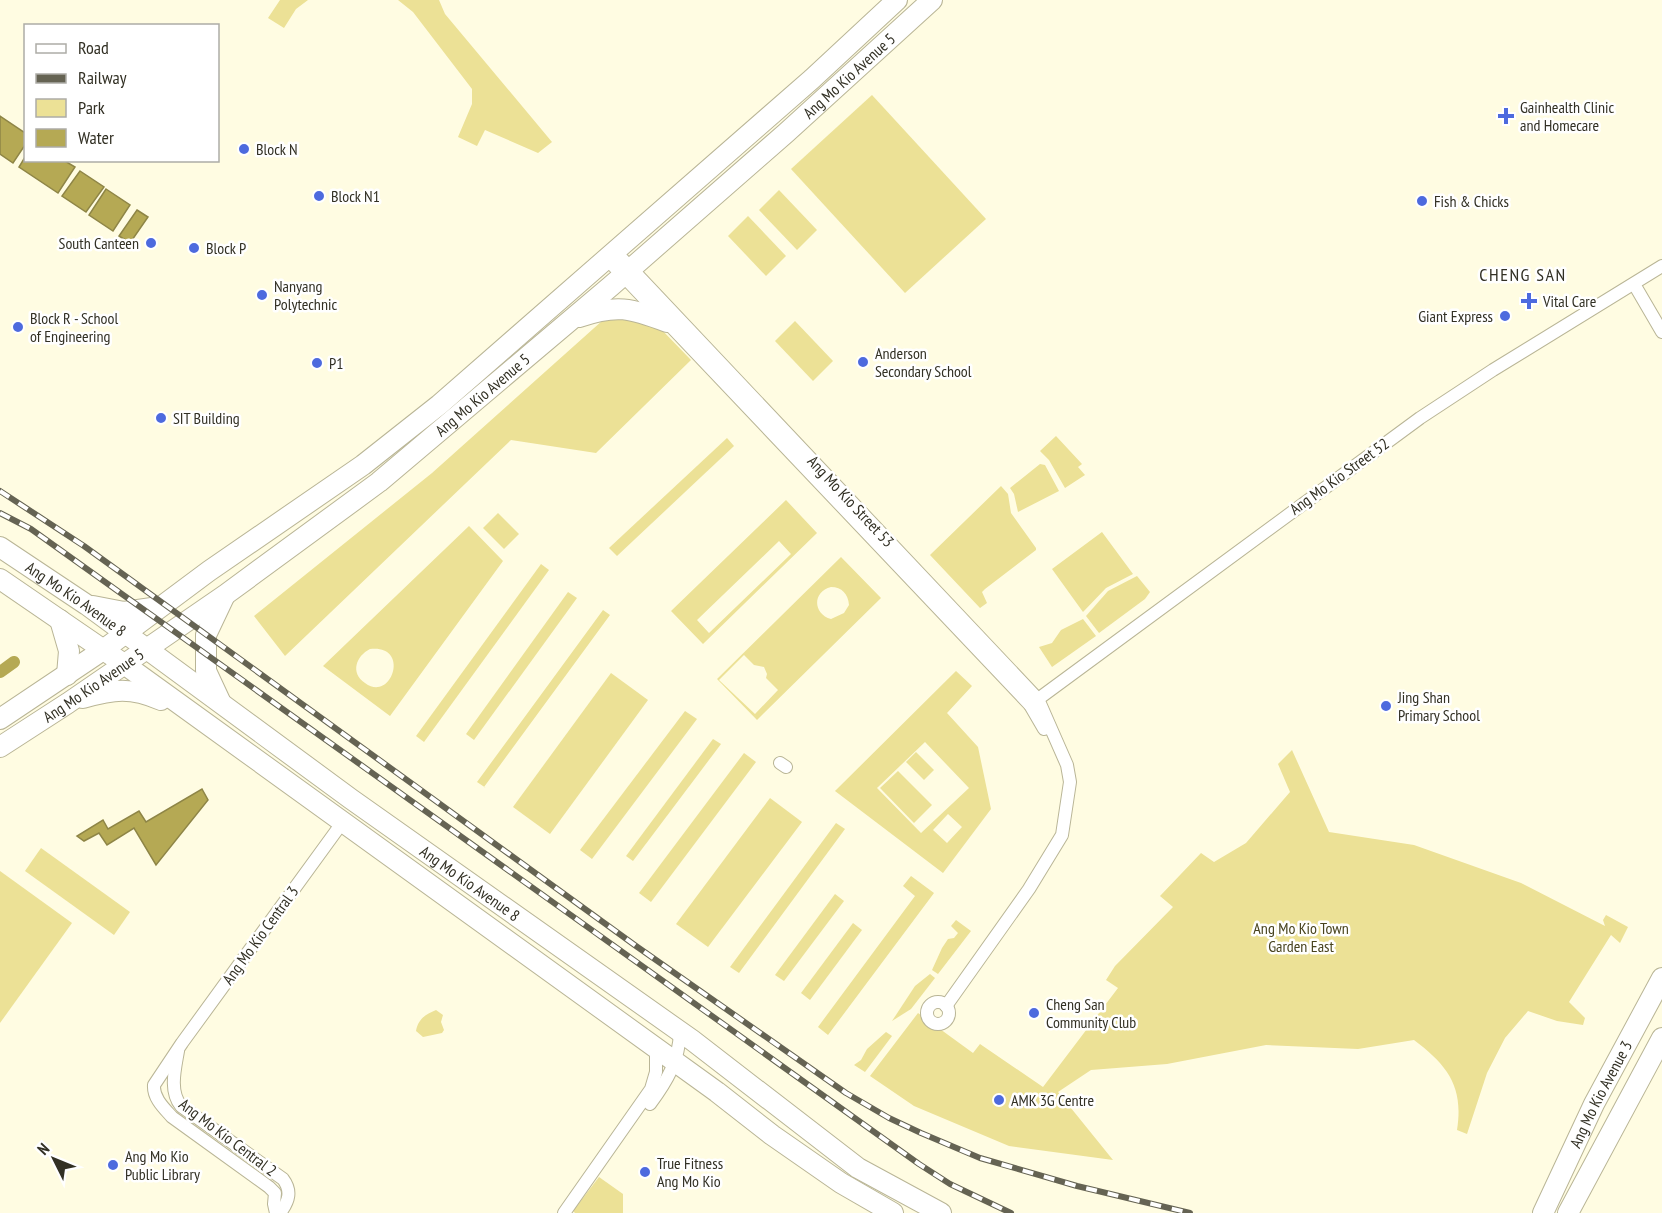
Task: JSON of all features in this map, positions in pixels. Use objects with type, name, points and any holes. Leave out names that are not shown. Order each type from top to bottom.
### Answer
[{"type":"main road","name":"Ang Mo Kio Avenue 5","points":[[0,747],[225,595],[379,482],[627,272],[786,133],[932,0]]},
{"type":"main road","name":"Ang Mo Kio Avenue 5","points":[[0,719],[103,650],[209,571],[363,465],[463,384],[812,79],[890,6]]},
{"type":"main road","points":[[890,6],[898,17],[898,29]]},
{"type":"main road","points":[[571,320],[596,311],[621,308],[641,312],[667,322]]},
{"type":"main road","name":"Ang Mo Kio Avenue 8","points":[[0,547],[87,605],[351,799],[680,1032],[858,1168],[941,1213]]},
{"type":"main road","name":"Ang Mo Kio Avenue 8","points":[[0,579],[124,664],[183,709],[676,1062],[772,1135],[841,1183],[893,1213]]},
{"type":"main road","points":[[221,704],[206,671],[206,635],[225,595]]},
{"type":"main road","points":[[87,605],[124,612],[162,607]]},
{"type":"main road","points":[[60,620],[69,651],[67,675]]},
{"type":"main road","points":[[68,703],[106,691],[124,690],[141,691],[183,709]]},
{"type":"main road","points":[[557,977],[568,975],[573,971],[575,965],[572,956]]},
{"type":"main road","name":"Ang Mo Kio Avenue 3","points":[[1542,1213],[1594,1104],[1662,978]]},
{"type":"main road","name":"Ang Mo Kio Avenue 3","points":[[1568,1213],[1662,1038]]},
{"type":"street","name":"Ang Mo Kio Street 53","points":[[610,254],[1034,702],[1067,765],[1070,782],[1062,835],[1029,889],[959,986],[943,1004]]},
{"type":"street","name":"Ang Mo Kio Street 52","points":[[1034,702],[1411,425],[1493,370],[1662,266]]},
{"type":"street","name":"Ang Mo Kio Street 53","points":[[627,272],[667,322],[1034,702]]},
{"type":"street","points":[[1636,282],[1662,318]]},
{"type":"street","points":[[1636,282],[1662,332]]},
{"type":"street","name":"Ang Mo Kio Central 3","points":[[162,1106],[153,1091],[154,1085],[178,1048],[342,823]]},
{"type":"street","points":[[600,1163],[608,1159],[618,1147],[663,1086],[676,1062],[680,1032]]},
{"type":"street","name":"Ang Mo Kio Central 2","points":[[178,1048],[174,1093],[181,1106],[283,1179],[289,1187],[286,1204],[274,1211]]},
{"type":"street","points":[[564,1213],[651,1089],[656,1072],[656,1048]]},
{"type":"street","name":"Ang Mo Kio Central 2","points":[[162,1106],[172,1117],[269,1187],[274,1194],[274,1211]]},
{"type":"green space","points":[[280,0],[308,0],[296,9],[284,28],[268,18]]},
{"type":"green space","points":[[398,0],[439,0],[445,14],[552,142],[538,153],[485,130],[477,146],[458,137],[472,104],[472,89],[413,12]]},
{"type":"green space","points":[[872,95],[986,219],[905,293],[791,169]]},
{"type":"green space","points":[[779,190],[817,230],[797,250],[759,210]]},
{"type":"green space","points":[[748,216],[786,256],[766,276],[728,236]]},
{"type":"green space","points":[[612,312],[661,329],[691,360],[596,453],[511,440],[285,656],[254,616],[432,473]]},
{"type":"green space","points":[[795,321],[833,361],[813,381],[775,341]]},
{"type":"green space","points":[[1056,436],[1082,464],[1078,467],[1085,475],[1065,488],[1049,460],[1040,451]]},
{"type":"green space","points":[[727,438],[734,446],[617,556],[609,548]]},
{"type":"green space","points":[[1040,464],[1045,465],[1059,491],[1018,512],[1014,494],[1010,488]]},
{"type":"green space","points":[[1001,486],[1008,494],[1011,513],[1036,550],[982,592],[987,603],[980,608],[930,555]]},
{"type":"green space","points":[[786,500],[817,533],[703,644],[671,611]],"holes":[[[779,541],[791,554],[709,633],[697,620]]]},
{"type":"green space","points":[[498,513],[519,534],[504,549],[483,528]]},
{"type":"green space","points":[[469,526],[503,561],[390,716],[323,666]],"holes":[[[370,649],[383,650],[390,655],[394,663],[393,672],[389,680],[375,687],[360,679],[356,670],[358,660]]]},
{"type":"green space","points":[[1102,532],[1133,574],[1106,588],[1083,612],[1052,569]]},
{"type":"green space","points":[[841,557],[881,598],[757,720],[717,679]],"holes":[[[831,587],[844,592],[849,605],[844,613],[831,619],[821,613],[817,603],[820,593]],[[744,655],[754,665],[764,667],[766,678],[778,690],[755,714],[719,680]]]},
{"type":"green space","points":[[541,564],[549,570],[424,742],[416,736]]},
{"type":"green space","points":[[1137,576],[1150,592],[1145,599],[1099,633],[1086,616],[1108,591]]},
{"type":"green space","points":[[568,592],[577,598],[474,740],[466,734]]},
{"type":"green space","points":[[603,610],[610,615],[484,787],[477,782]]},
{"type":"green space","points":[[1083,619],[1096,636],[1052,667],[1039,647],[1052,643],[1061,630]]},
{"type":"green space","points":[[956,671],[972,686],[947,713],[978,747],[991,809],[943,873],[835,791]],"holes":[[[925,742],[969,788],[921,833],[877,788]],[[948,814],[962,827],[947,843],[933,830]]]},
{"type":"green space","points":[[611,673],[648,700],[550,834],[513,807]]},
{"type":"green space","points":[[685,711],[697,719],[592,859],[580,850]]},
{"type":"green space","points":[[713,739],[721,744],[633,861],[626,856]]},
{"type":"green space","name":"Ang Mo Kio Town Garden East","points":[[1292,750],[1329,832],[1414,845],[1521,883],[1605,926],[1603,920],[1606,915],[1628,927],[1620,943],[1611,935],[1569,1002],[1585,1018],[1583,1025],[1557,1021],[1528,1011],[1505,1038],[1487,1073],[1467,1134],[1457,1130],[1458,1101],[1451,1078],[1436,1058],[1414,1040],[1358,1049],[1266,1045],[1167,1064],[1091,1070],[1058,1092],[1113,1160],[1009,1146],[914,1106],[870,1076],[918,1013],[973,1053],[980,1044],[1043,1087],[1118,988],[1106,980],[1115,966],[1173,907],[1160,896],[1201,853],[1214,862],[1246,843],[1290,792],[1278,764]]},
{"type":"green space","points":[[916,752],[934,770],[924,780],[906,762]]},
{"type":"green space","points":[[744,753],[756,762],[651,902],[639,893]]},
{"type":"green space","points":[[898,771],[932,805],[914,823],[880,788]]},
{"type":"green space","points":[[770,798],[802,822],[708,947],[676,924]]},
{"type":"green space","points":[[836,823],[845,829],[739,973],[730,967]]},
{"type":"green space","points":[[41,848],[130,912],[114,935],[25,871]]},
{"type":"green space","points":[[0,871],[72,923],[0,1023]]},
{"type":"green space","points":[[911,876],[934,893],[828,1035],[818,1027],[915,896],[903,886]]},
{"type":"green space","points":[[835,894],[844,901],[784,981],[775,975]]},
{"type":"green space","points":[[956,920],[971,931],[938,974],[932,970],[948,939],[954,938],[958,933],[951,926]]},
{"type":"green space","points":[[853,923],[862,930],[810,1000],[801,993]]},
{"type":"green space","points":[[930,974],[935,978],[911,1009],[892,1021],[915,986]]},
{"type":"green space","points":[[436,1010],[443,1015],[441,1022],[444,1030],[442,1033],[423,1037],[416,1031],[419,1023],[426,1015]]},
{"type":"green space","points":[[886,1032],[892,1036],[865,1072],[854,1065],[861,1060],[867,1049]]},
{"type":"green space","points":[[599,1177],[623,1194],[623,1213],[575,1213],[573,1211]]},
{"type":"water","points":[[0,116],[24,132],[24,146],[13,163],[0,154]]},
{"type":"water","points":[[24,159],[24,162],[67,162],[75,167],[58,193],[19,167]]},
{"type":"water","points":[[80,171],[104,187],[86,212],[62,196]]},
{"type":"water","points":[[106,189],[130,205],[113,231],[89,215]]},
{"type":"water","points":[[137,210],[148,217],[130,243],[119,236]]},
{"type":"water","points":[[202,789],[208,800],[156,865],[134,828],[107,845],[99,833],[84,841],[77,836],[103,820],[108,829],[139,811],[146,822]]},
{"type":"waterway","points":[[0,672],[14,662]]},
{"type":"railway","points":[[0,491],[84,546],[636,946],[846,1093],[889,1118],[980,1158],[1077,1186],[1190,1213]]},
{"type":"railway","points":[[0,513],[31,529],[919,1164],[950,1184],[1011,1213]]},
{"type":"place","name":"Gainhealth Clinic and Homecare","points":[[1506,116]]},
{"type":"place","name":"Block N","points":[[244,149]]},
{"type":"place","name":"Block N1","points":[[319,196]]},
{"type":"place","name":"Fish & Chicks","points":[[1422,201]]},
{"type":"place","name":"South Canteen","points":[[151,243]]},
{"type":"place","name":"Block P","points":[[194,248]]},
{"type":"place","name":"Nanyang Polytechnic","points":[[262,295]]},
{"type":"place","name":"Vital Care","points":[[1529,301]]},
{"type":"place","name":"Giant Express","points":[[1505,316]]},
{"type":"place","name":"Block R - School of Engineering","points":[[18,327]]},
{"type":"place","name":"Anderson Secondary School","points":[[863,362]]},
{"type":"place","name":"P1","points":[[317,363]]},
{"type":"place","name":"SIT Building","points":[[161,418]]},
{"type":"place","name":"Jing Shan Primary School","points":[[1386,706]]},
{"type":"place","name":"Cheng San Community Club","points":[[1034,1013]]},
{"type":"place","name":"AMK 3G Centre","points":[[999,1100]]},
{"type":"place","name":"Ang Mo Kio Public Library","points":[[113,1165]]},
{"type":"place","name":"True Fitness Ang Mo Kio","points":[[645,1172]]},
{"type":"district","name":"CHENG SAN","points":[[1523,274]]}]
